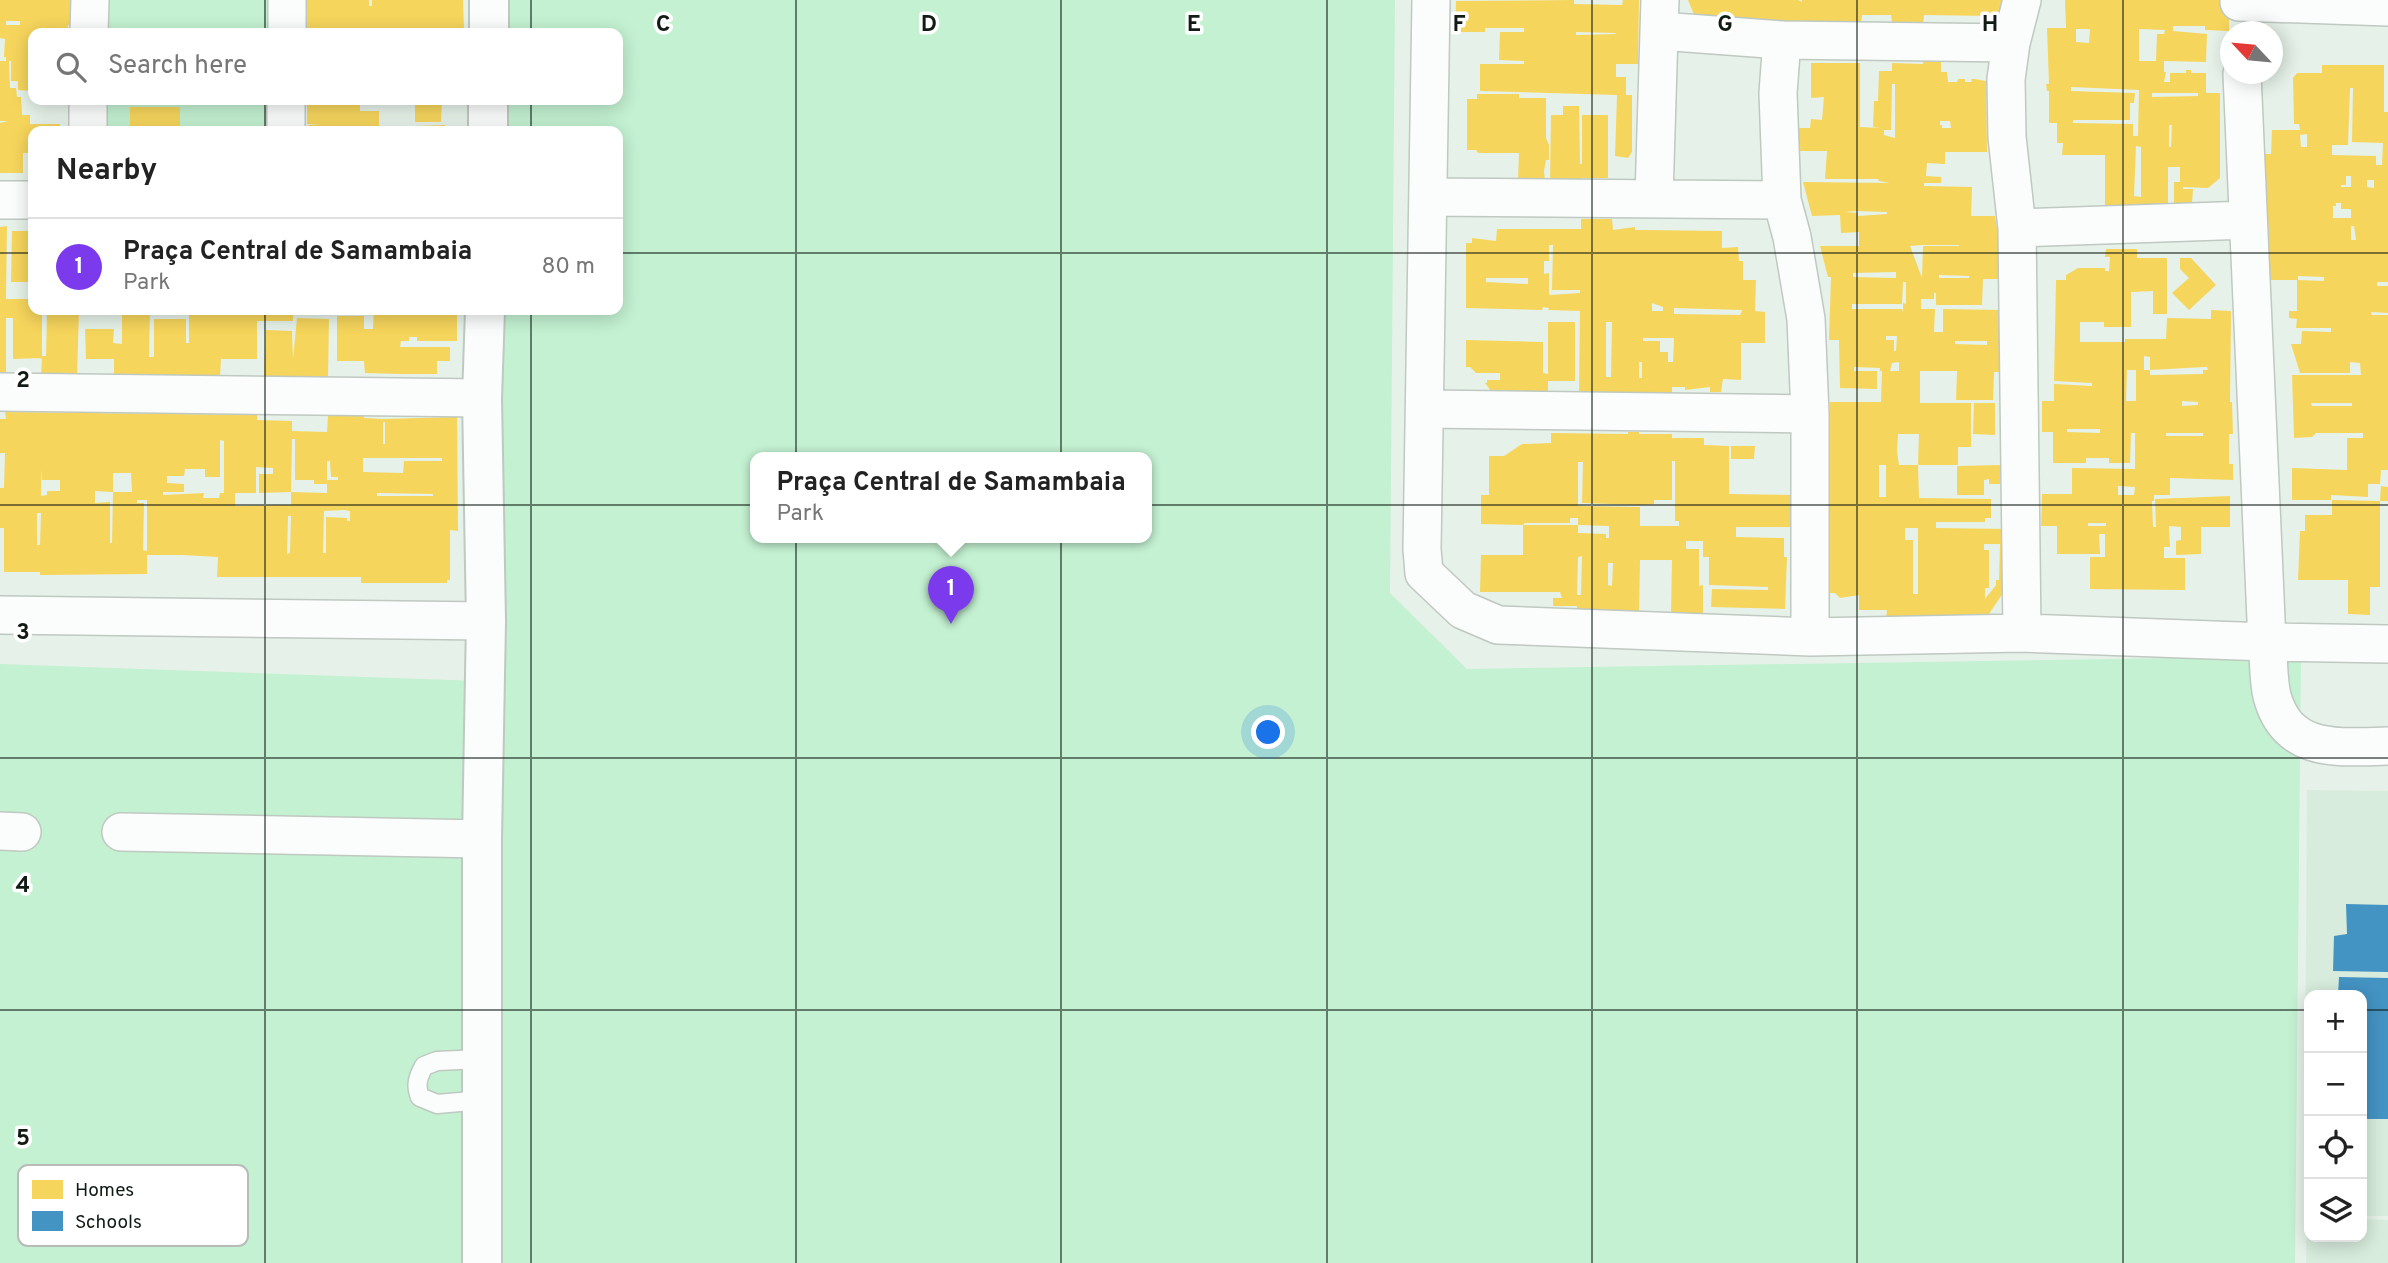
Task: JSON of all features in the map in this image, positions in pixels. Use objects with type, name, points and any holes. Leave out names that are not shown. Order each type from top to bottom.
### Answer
[{"type":"street","points":[[89,28],[90,0]]},
{"type":"street","points":[[287,0],[287,28]]},
{"type":"street","points":[[489,0],[489,28]]},
{"type":"street","points":[[1431,0],[1422,549],[1424,573],[1463,610],[1498,625],[1810,637],[2022,633],[2388,644]]},
{"type":"street","points":[[2022,0],[2011,43],[2006,79],[2007,137],[2017,228],[2022,633]]},
{"type":"street","points":[[2239,11],[2388,7]]},
{"type":"street","points":[[1654,197],[1660,16],[1782,40],[2011,43]]},
{"type":"street","points":[[1782,40],[1778,93],[1782,200],[1794,247],[1806,319],[1810,414],[1810,637]]},
{"type":"street","points":[[2242,84],[2267,642],[2273,697],[2283,720],[2294,734],[2313,744],[2388,746]]},
{"type":"street","points":[[88,105],[88,126]]},
{"type":"street","points":[[286,105],[286,126]]},
{"type":"street","points":[[488,105],[488,126]]},
{"type":"street","points":[[1429,197],[1782,200]]},
{"type":"street","points":[[0,200],[28,201]]},
{"type":"street","points":[[2017,228],[2248,220]]},
{"type":"street","points":[[482,1263],[482,839],[486,621],[482,398],[485,315]]},
{"type":"street","points":[[0,392],[482,398]]},
{"type":"street","points":[[1425,409],[1810,414]]},
{"type":"street","points":[[0,615],[486,621]]},
{"type":"street","points":[[121,832],[482,839]]},
{"type":"lane","points":[[482,1059],[437,1061],[424,1066],[418,1076],[417,1089],[420,1097],[437,1104],[482,1100]]},
{"type":"shaded area","points":[[2307,790],[2388,791],[2388,1216],[2367,1216],[2367,990],[2306,990]]},
{"type":"shaded area","points":[[2367,1219],[2388,1220],[2388,1263],[2306,1263],[2306,1242],[2367,1242]]},
{"type":"green space","points":[[91,0],[269,0],[269,28],[91,28]]},
{"type":"green space","points":[[482,0],[1395,0],[1390,593],[1467,669],[2301,656],[2295,1263],[0,1263],[0,664],[479,681],[481,315],[623,315],[623,126],[481,126],[482,105],[623,105],[623,28],[482,28]]},
{"type":"green space","points":[[92,105],[269,105],[269,126],[92,126]]},
{"type":"building: Homes","points":[[0,0],[74,0],[74,25],[68,25],[68,28],[28,28],[28,91],[18,90],[18,81],[11,81],[9,61],[10,88],[16,88],[17,97],[21,97],[22,115],[30,115],[30,124],[60,124],[28,126],[28,153],[23,153],[23,173],[0,173],[0,123],[8,121],[0,121],[0,61],[6,61],[5,39],[0,38]],"holes":[[[6,21],[20,21],[20,25],[6,25]]]},
{"type":"building: Homes","points":[[300,0],[369,0],[369,6],[372,6],[372,0],[463,0],[464,28],[302,28]]},
{"type":"building: Homes","points":[[1574,0],[1574,4],[1622,5],[1623,0],[1639,0],[1638,64],[1616,64],[1616,77],[1626,77],[1626,95],[1632,95],[1632,152],[1628,158],[1615,156],[1617,95],[1480,91],[1480,64],[1524,64],[1524,61],[1499,60],[1500,32],[1524,32],[1524,28],[1485,28],[1485,32],[1455,32],[1456,1]],"holes":[[[1576,32],[1616,34],[1576,35]]]},
{"type":"building: Homes","points":[[1688,0],[2004,0],[1999,19],[1991,16],[1924,15],[1923,24],[1892,23],[1891,15],[1862,15],[1861,24],[1725,24],[1695,17]]},
{"type":"building: Homes","points":[[2065,0],[2229,0],[2229,21],[2220,21],[2220,31],[2205,30],[2205,26],[2173,26],[2173,31],[2207,34],[2206,62],[2164,61],[2164,82],[2170,82],[2170,73],[2186,73],[2186,70],[2191,70],[2191,73],[2206,73],[2206,93],[2220,93],[2220,178],[2208,188],[2183,187],[2193,189],[2192,203],[2174,204],[2174,182],[2180,182],[2180,167],[2168,167],[2168,212],[2105,212],[2105,155],[2062,155],[2063,143],[2057,143],[2057,123],[2049,123],[2049,91],[2046,84],[2049,84],[2047,28],[2066,28]],"holes":[[[2076,29],[2090,29],[2089,43],[2076,42]],[[2139,29],[2165,30],[2164,34],[2157,34],[2156,61],[2139,61]],[[2071,87],[2139,90],[2138,136],[2133,136],[2133,124],[2073,123],[2073,120],[2130,120],[2130,103],[2134,103],[2135,93],[2071,91]],[[2152,93],[2198,93],[2198,96],[2152,97]],[[2169,125],[2172,125],[2171,147]],[[2136,146],[2141,147],[2141,197],[2134,196]]]},
{"type":"building: Homes","points":[[1923,58],[1941,58],[1941,72],[1947,72],[1948,82],[1957,82],[1958,79],[1965,79],[1965,82],[1972,82],[1971,79],[1986,81],[1987,152],[1945,152],[1945,164],[1927,163],[1926,176],[1941,177],[1941,183],[1924,183],[1924,186],[1972,187],[1971,216],[1995,216],[2005,279],[1983,279],[1982,305],[1936,305],[1936,293],[1934,299],[1921,299],[1921,309],[1935,309],[1934,332],[1943,332],[1943,309],[2002,310],[2009,372],[1994,372],[1993,400],[1956,400],[1957,371],[1920,371],[1920,403],[1971,403],[1971,447],[1958,447],[1958,465],[1918,465],[1919,498],[1991,499],[1991,518],[1985,518],[1985,522],[1936,522],[1936,528],[2008,529],[2007,587],[1989,614],[1978,621],[1886,618],[1887,610],[1859,610],[1859,595],[1840,598],[1835,593],[1827,593],[1825,465],[1829,465],[1830,402],[1881,402],[1882,371],[1880,368],[1854,367],[1854,371],[1877,371],[1877,389],[1840,388],[1839,340],[1829,340],[1831,277],[1828,277],[1820,246],[1859,246],[1859,232],[1841,233],[1840,215],[1812,216],[1803,182],[1890,183],[1878,179],[1825,179],[1827,151],[1795,151],[1798,128],[1810,128],[1811,119],[1822,120],[1824,97],[1811,98],[1811,63],[1860,63],[1860,127],[1880,128],[1873,127],[1874,101],[1878,101],[1879,71],[1892,71],[1892,63],[1923,64]],"holes":[[[1892,84],[1895,84],[1895,138],[1884,135],[1884,130],[1891,130]],[[1940,121],[1950,121],[1951,128],[1942,128]],[[1844,212],[1887,212],[1858,216],[1858,213]],[[1959,245],[1923,246],[1922,278],[1910,246]],[[1896,272],[1896,278],[1853,277],[1853,273]],[[1939,275],[1969,278],[1939,278]],[[1903,282],[1906,282],[1906,304],[1903,303],[1903,312],[1902,309],[1852,309],[1852,304],[1902,304]],[[1886,336],[1897,336],[1894,351],[1894,340],[1886,340]],[[1955,341],[1987,341],[1987,345],[1955,344]],[[1899,362],[1899,371],[1890,371],[1892,363]],[[1898,434],[1919,434],[1918,465],[1899,465]],[[1879,465],[1886,465],[1886,497],[1879,497]],[[1905,528],[1918,528],[1918,594],[1913,594],[1913,540],[1905,540]],[[1984,544],[2000,544],[1999,580],[1996,580],[1996,585],[1985,599],[1985,588],[1989,588],[1989,550],[1984,550]]]},
{"type":"building: Homes","points":[[2322,65],[2384,65],[2384,112],[2388,112],[2388,282],[2377,282],[2377,286],[2388,286],[2388,313],[2371,312],[2372,315],[2388,315],[2388,470],[2381,470],[2380,484],[2368,484],[2368,497],[2331,495],[2331,500],[2292,500],[2292,468],[2347,470],[2347,438],[2363,438],[2363,433],[2316,433],[2312,437],[2294,438],[2292,375],[2361,375],[2360,363],[2350,362],[2350,373],[2300,373],[2291,344],[2301,344],[2302,331],[2331,332],[2331,328],[2296,328],[2297,319],[2289,318],[2289,311],[2297,311],[2297,280],[2261,280],[2260,154],[2271,154],[2272,130],[2300,130],[2299,124],[2294,124],[2293,78],[2297,73],[2322,73]],"holes":[[[2350,88],[2353,88],[2352,142],[2383,143],[2382,165],[2376,165],[2376,156],[2332,155],[2332,145],[2348,145]],[[2307,134],[2307,147],[2301,147],[2300,135]],[[2346,176],[2351,176],[2351,187],[2341,185],[2346,185]],[[2367,180],[2374,180],[2374,188],[2367,187]],[[2341,203],[2341,209],[2351,209],[2351,218],[2333,218],[2333,206]],[[2351,226],[2354,226],[2356,240],[2351,240]],[[2298,276],[2324,277],[2324,281],[2298,280]],[[2311,403],[2352,403],[2352,406],[2312,406]]]},
{"type":"building: Homes","points":[[1477,94],[1519,94],[1519,98],[1546,98],[1549,160],[1546,160],[1545,181],[1518,180],[1519,153],[1478,153],[1476,150],[1467,150],[1467,99],[1477,99]]},
{"type":"building: Homes","points":[[307,105],[360,105],[360,111],[379,111],[379,126],[307,124]]},
{"type":"building: Homes","points":[[415,105],[442,105],[441,122],[415,122]]},
{"type":"building: Homes","points":[[1563,106],[1579,106],[1580,164],[1582,115],[1608,115],[1608,178],[1582,178],[1581,183],[1550,184],[1551,115],[1563,115]]},
{"type":"building: Homes","points":[[130,107],[180,107],[180,126],[130,126]]},
{"type":"building: Homes","points":[[1581,219],[1612,219],[1613,230],[1635,227],[1635,230],[1722,231],[1722,248],[1738,247],[1739,261],[1743,261],[1743,280],[1756,280],[1755,311],[1765,312],[1765,343],[1741,343],[1741,380],[1723,379],[1721,392],[1710,392],[1710,387],[1685,390],[1685,387],[1672,387],[1672,399],[1579,396],[1580,311],[1548,310],[1549,308],[1543,307],[1542,310],[1466,308],[1466,243],[1472,243],[1472,238],[1496,241],[1497,229],[1581,229]],"holes":[[[1549,245],[1553,245],[1552,290],[1580,290],[1580,293],[1549,295],[1549,273],[1544,274],[1544,261],[1549,261]],[[1486,278],[1528,278],[1528,284],[1486,282]],[[1652,303],[1663,307],[1663,311],[1652,311]],[[1674,308],[1742,310],[1740,315],[1674,314]],[[1606,322],[1612,322],[1611,377],[1606,377]],[[1643,338],[1674,338],[1673,362],[1668,362],[1668,352],[1660,352],[1660,341],[1643,341]],[[1639,362],[1642,362],[1642,378],[1639,378]]]},
{"type":"building: Homes","points":[[7,226],[6,299],[28,299],[28,315],[42,315],[42,358],[13,359],[13,318],[6,318],[6,374],[0,374],[0,227]]},
{"type":"building: Homes","points":[[12,231],[28,231],[28,282],[11,282]]},
{"type":"building: Homes","points":[[2106,249],[2137,249],[2137,258],[2167,258],[2167,314],[2153,314],[2153,291],[2131,292],[2131,327],[2104,327],[2104,322],[2080,322],[2080,342],[2166,339],[2167,318],[2211,319],[2211,310],[2231,311],[2230,402],[2233,434],[2229,434],[2229,464],[2233,464],[2233,480],[2170,478],[2170,495],[2154,495],[2152,501],[2153,527],[2156,527],[2155,499],[2230,496],[2230,527],[2201,527],[2201,554],[2176,555],[2176,541],[2181,540],[2181,527],[2169,526],[2170,547],[2164,547],[2164,558],[2185,558],[2185,590],[2090,589],[2090,557],[2105,557],[2105,534],[2099,534],[2100,554],[2057,554],[2057,526],[2041,526],[2042,494],[2072,494],[2072,468],[2135,469],[2135,433],[2131,433],[2130,463],[2109,463],[2109,458],[2086,458],[2086,463],[2053,463],[2053,432],[2042,432],[2042,401],[2054,401],[2054,384],[2092,386],[2092,383],[2054,381],[2056,280],[2066,280],[2066,275],[2078,268],[2105,268],[2105,271],[2109,271],[2110,257],[2105,257]],"holes":[[[2144,356],[2150,357],[2150,370],[2144,370]],[[2207,367],[2208,370],[2203,370],[2203,374],[2150,375],[2150,370]],[[2127,370],[2136,370],[2136,401],[2126,401]],[[2182,401],[2198,402],[2198,405],[2182,406]],[[2067,429],[2100,429],[2100,433],[2067,432]],[[2166,433],[2203,433],[2203,436],[2166,436]],[[2118,486],[2135,487],[2134,495],[2118,495]],[[2088,523],[2106,523],[2106,526],[2088,526]]]},
{"type":"building: Homes","points":[[2180,258],[2191,258],[2216,285],[2189,310],[2172,293],[2189,278],[2180,269]]},
{"type":"building: Homes","points":[[47,315],[79,315],[77,377],[41,376],[42,356],[46,356]]},
{"type":"building: Homes","points":[[122,315],[150,315],[149,357],[154,357],[154,319],[186,319],[186,343],[189,343],[189,315],[293,315],[293,321],[257,321],[257,359],[221,359],[220,377],[114,377],[114,359],[86,359],[85,329],[114,329],[113,343],[122,344]]},
{"type":"building: Homes","points":[[374,315],[457,315],[457,341],[417,341],[417,337],[409,337],[409,341],[401,341],[400,347],[450,347],[450,361],[437,361],[437,374],[365,373],[364,361],[337,361],[337,316],[364,316],[364,329],[373,329]]},
{"type":"building: Homes","points":[[297,318],[329,319],[328,379],[264,376],[266,330],[292,331],[293,359]]},
{"type":"building: Homes","points":[[1548,322],[1575,322],[1575,381],[1548,381],[1548,391],[1491,391],[1485,383],[1487,380],[1500,380],[1500,373],[1476,373],[1466,367],[1466,340],[1543,342],[1543,373],[1548,374]]},
{"type":"building: Homes","points":[[1974,403],[1995,403],[1995,435],[1973,434]]},
{"type":"building: Homes","points":[[5,412],[257,415],[257,420],[292,421],[292,431],[327,432],[328,416],[364,415],[364,418],[383,419],[457,417],[458,531],[450,530],[450,580],[447,580],[447,583],[361,583],[361,577],[217,577],[218,557],[183,555],[147,555],[147,574],[40,575],[40,572],[4,572],[0,488],[4,488],[5,453],[0,453],[0,419],[6,419]],"holes":[[[383,422],[385,422],[383,444]],[[292,439],[295,439],[295,480],[314,480],[314,484],[327,484],[327,493],[291,492]],[[220,440],[224,441],[224,493],[220,493],[219,498],[203,498],[204,493],[163,495],[163,492],[184,492],[184,484],[167,483],[167,476],[184,476],[185,469],[205,469],[205,477],[220,477]],[[363,458],[442,458],[442,461],[404,461],[403,473],[363,472]],[[327,461],[330,461],[331,477],[338,477],[338,480],[327,480]],[[256,467],[273,468],[273,474],[259,474],[259,493],[291,492],[291,505],[235,506],[235,493],[256,493]],[[41,470],[42,480],[60,480],[60,491],[47,491],[47,495],[41,496]],[[113,473],[131,473],[132,492],[113,492]],[[95,491],[113,492],[112,543],[110,502],[95,503]],[[377,493],[433,496],[377,496]],[[137,500],[147,500],[147,551],[143,550],[144,503],[137,503]],[[324,511],[350,511],[350,521],[347,521],[347,518],[326,517],[326,553],[323,553]],[[37,513],[41,513],[40,545],[37,545]],[[288,516],[291,516],[290,553],[287,554]]]},
{"type":"building: Homes","points":[[1551,433],[1672,434],[1672,438],[1704,438],[1704,445],[1729,446],[1729,494],[1792,495],[1792,527],[1736,527],[1736,537],[1784,538],[1784,557],[1787,557],[1785,609],[1711,607],[1712,589],[1768,590],[1768,587],[1709,585],[1709,557],[1703,557],[1703,541],[1686,541],[1686,549],[1699,549],[1699,586],[1703,585],[1703,618],[1671,614],[1672,560],[1640,560],[1639,614],[1577,616],[1577,606],[1553,606],[1553,598],[1562,598],[1560,592],[1480,592],[1481,555],[1523,555],[1523,525],[1481,524],[1481,495],[1489,495],[1489,456],[1504,456],[1522,444],[1551,443]],"holes":[[[1672,461],[1675,461],[1675,521],[1679,521],[1679,526],[1640,526],[1640,507],[1578,506],[1578,462],[1583,462],[1582,503],[1640,505],[1654,504],[1654,500],[1672,500]],[[1570,518],[1578,518],[1578,525],[1523,525],[1570,523]],[[1578,525],[1609,526],[1609,538],[1606,538],[1606,534],[1578,533]],[[1582,556],[1581,595],[1577,595],[1578,557]],[[1608,563],[1613,563],[1612,586],[1608,585]]]},
{"type":"building: Homes","points":[[1731,446],[1755,446],[1754,459],[1731,459]]},
{"type":"building: Homes","points":[[2000,465],[2000,484],[1989,484],[1989,479],[1984,480],[1984,495],[1957,495],[1957,466]]},
{"type":"building: Homes","points":[[2381,486],[2388,487],[2388,501],[2380,501]]},
{"type":"building: Homes","points":[[2332,500],[2380,501],[2380,587],[2370,587],[2370,615],[2348,614],[2348,580],[2298,580],[2300,531],[2305,531],[2305,515],[2332,515]]},
{"type":"building: Schools","points":[[2346,904],[2388,905],[2388,972],[2333,971],[2334,936],[2347,934]]},
{"type":"building: Schools","points":[[2339,977],[2388,978],[2388,1119],[2367,1119],[2367,990],[2338,990]]},
{"type":"place","name":"Praça Central de Samambaia","points":[[951,624]]}]
